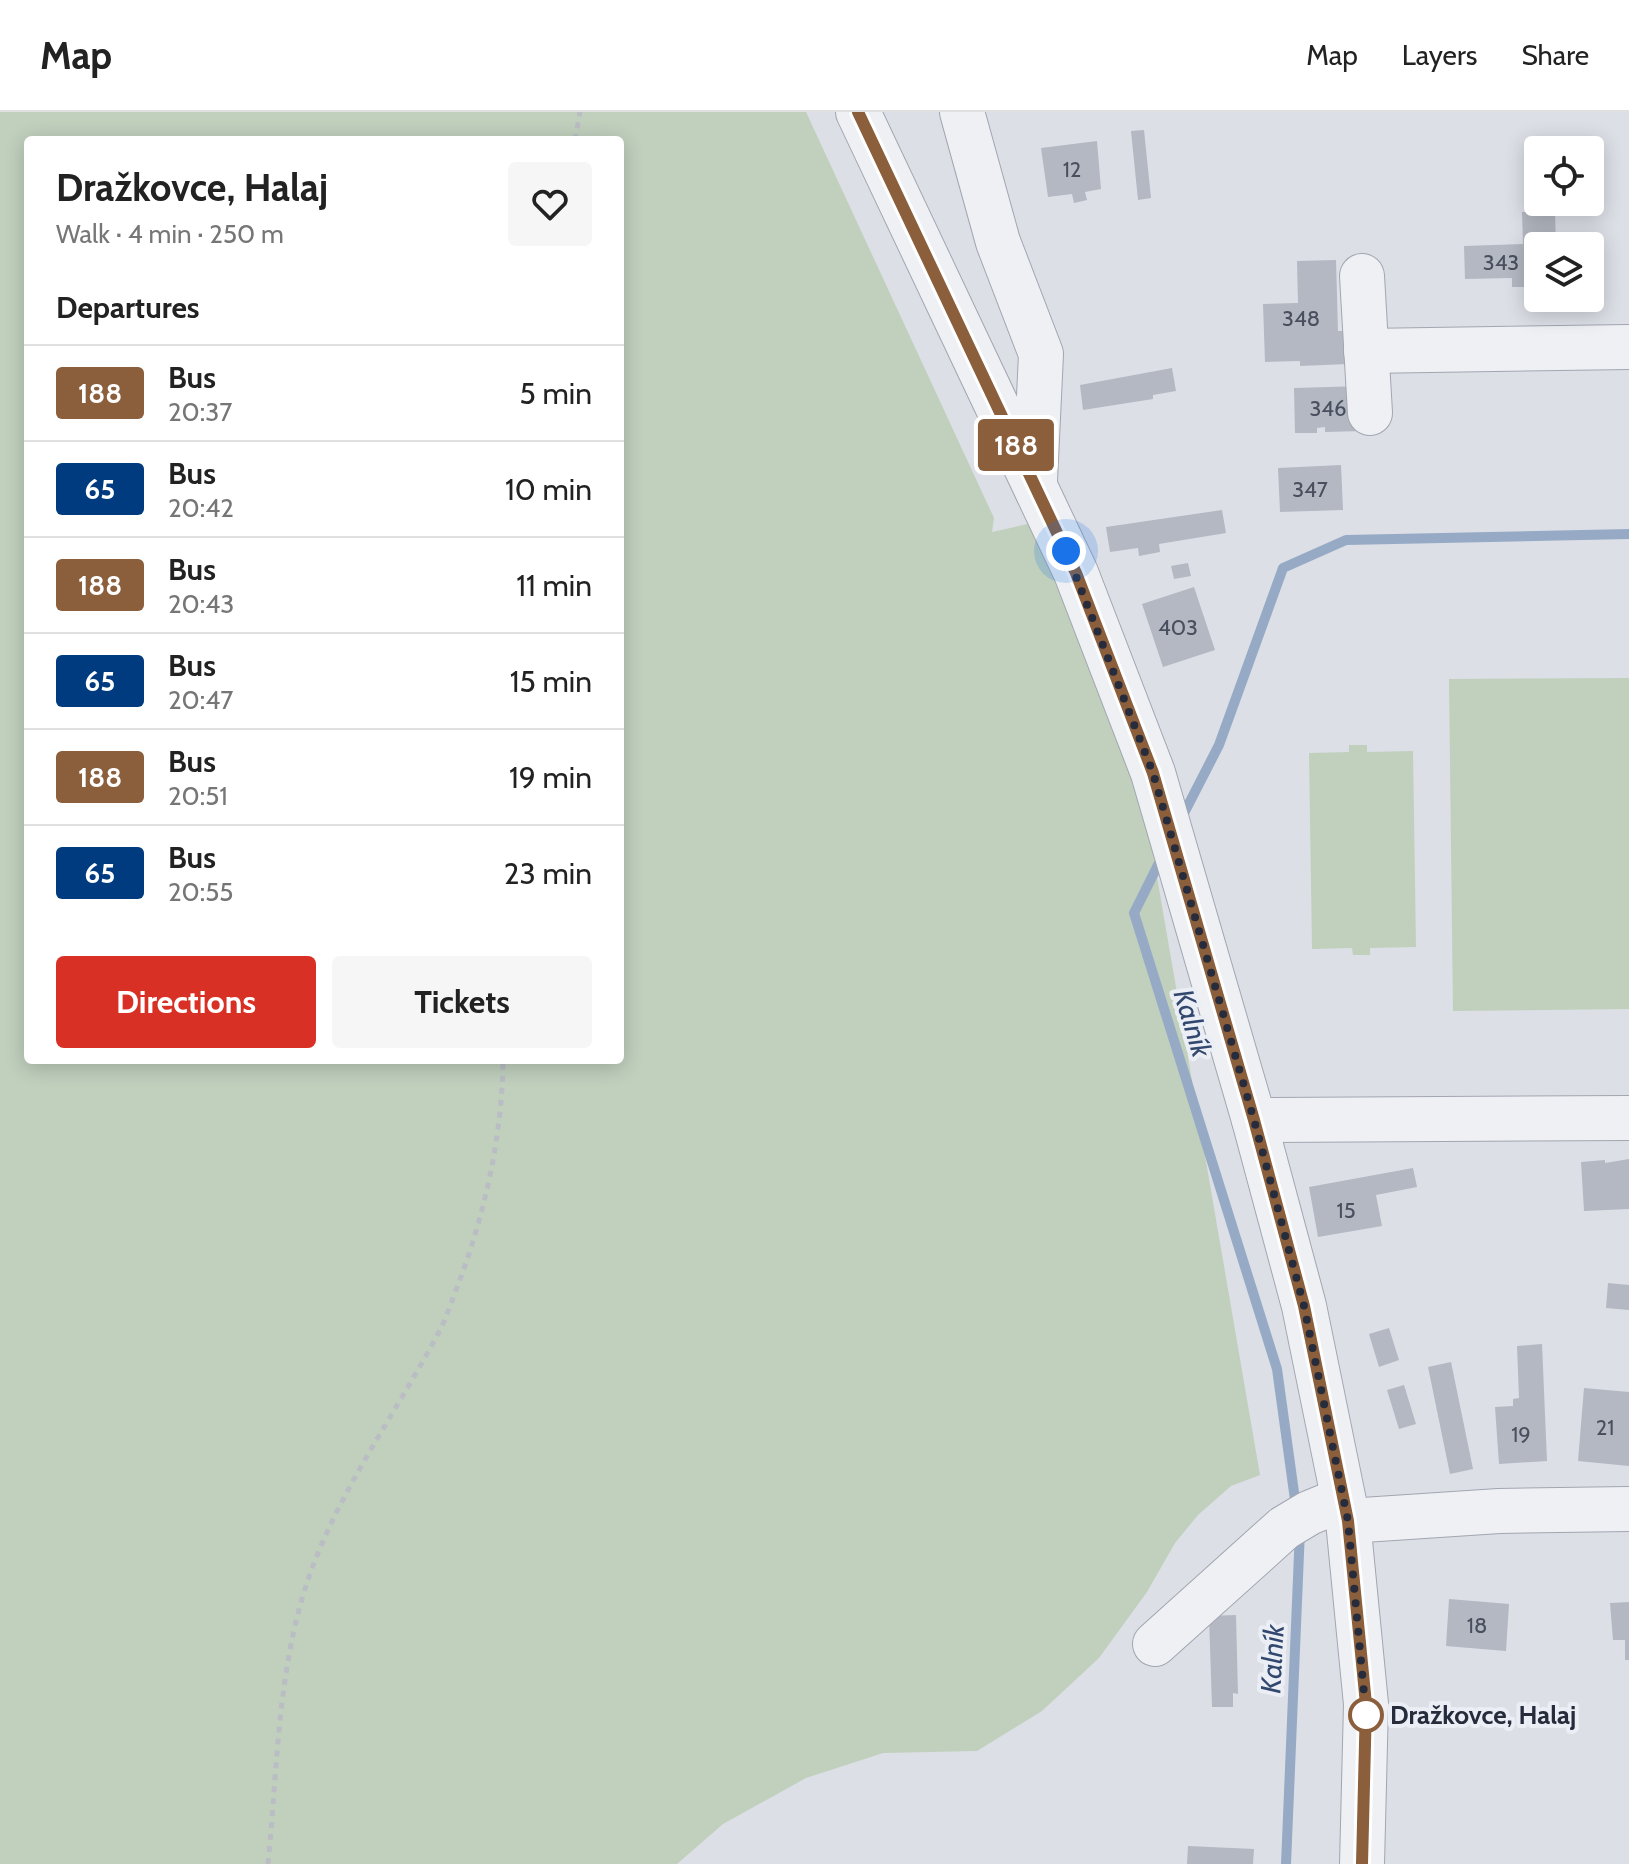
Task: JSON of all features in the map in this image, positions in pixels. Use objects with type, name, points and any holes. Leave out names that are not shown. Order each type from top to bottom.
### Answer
[{"type":"street","points":[[858,112],[1076,573],[1153,773],[1254,1120],[1304,1306],[1321,1515],[1366,1704],[1362,1864]]},
{"type":"street","points":[[962,112],[998,242],[1041,354],[1035,485]]},
{"type":"street","points":[[1362,276],[1370,413]]},
{"type":"street","points":[[1366,351],[1629,347]]},
{"type":"street","points":[[1254,1120],[1629,1118]]},
{"type":"street","points":[[1155,1644],[1321,1515],[1629,1509]]},
{"type":"path","points":[[576,136],[580,112]]},
{"type":"path","points":[[268,1864],[283,1684],[295,1620],[330,1528],[442,1326],[466,1263],[484,1205],[495,1148],[503,1064]]},
{"type":"green space","points":[[0,112],[806,112],[994,518],[992,532],[1032,523],[1146,813],[1260,1475],[1231,1486],[1198,1515],[1175,1543],[1147,1592],[1099,1658],[1042,1711],[977,1751],[883,1753],[806,1778],[723,1824],[677,1864],[0,1864]]},
{"type":"green space","points":[[1629,678],[1629,1009],[1453,1011],[1449,679]]},
{"type":"green space","points":[[1349,745],[1367,745],[1367,752],[1413,751],[1416,947],[1370,948],[1370,955],[1353,955],[1352,948],[1312,949],[1309,753],[1349,752]]},
{"type":"building","points":[[1144,130],[1151,198],[1138,200],[1131,131]]},
{"type":"building","points":[[1097,141],[1101,189],[1085,192],[1087,200],[1074,203],[1072,194],[1048,197],[1041,148]]},
{"type":"building","points":[[1522,212],[1524,216],[1555,216],[1556,232],[1524,232],[1524,287],[1512,287],[1512,278],[1465,279],[1464,246],[1523,244]]},
{"type":"building","points":[[1336,260],[1338,331],[1347,331],[1348,364],[1300,366],[1300,361],[1265,362],[1263,304],[1298,303],[1297,261]]},
{"type":"building","points":[[1172,368],[1176,391],[1153,395],[1153,399],[1083,410],[1080,385]]},
{"type":"building","points":[[1362,386],[1363,431],[1325,432],[1325,427],[1317,428],[1317,433],[1295,433],[1294,388]]},
{"type":"building","points":[[1341,465],[1343,510],[1280,512],[1278,468]]},
{"type":"building","points":[[1222,510],[1226,533],[1159,544],[1160,552],[1139,556],[1138,548],[1110,552],[1106,527]]},
{"type":"building","points":[[1188,563],[1191,576],[1174,579],[1171,566]]},
{"type":"building","points":[[1194,587],[1215,650],[1163,667],[1142,604]]},
{"type":"building","points":[[1629,1159],[1629,1209],[1584,1211],[1581,1162],[1605,1160],[1605,1163]]},
{"type":"building","points":[[1413,1168],[1417,1187],[1376,1195],[1382,1226],[1318,1237],[1309,1187]]},
{"type":"building","points":[[1608,1283],[1629,1285],[1629,1310],[1606,1308]]},
{"type":"building","points":[[1389,1328],[1399,1360],[1379,1367],[1369,1334]]},
{"type":"building","points":[[1542,1344],[1547,1461],[1499,1464],[1495,1407],[1513,1406],[1513,1399],[1519,1398],[1517,1346]]},
{"type":"building","points":[[1451,1362],[1473,1469],[1450,1474],[1428,1367]]},
{"type":"building","points":[[1404,1385],[1416,1424],[1399,1429],[1387,1390]]},
{"type":"building","points":[[1584,1388],[1629,1392],[1629,1466],[1578,1461]]},
{"type":"building","points":[[1449,1599],[1509,1604],[1506,1651],[1446,1646]]},
{"type":"building","points":[[1629,1602],[1629,1660],[1625,1660],[1625,1640],[1613,1640],[1610,1603]]},
{"type":"building","points":[[1236,1615],[1238,1694],[1233,1693],[1233,1707],[1212,1707],[1209,1616]]},
{"type":"building","points":[[1188,1846],[1254,1849],[1253,1864],[1187,1864]]},
{"type":"waterway","name":"Kalník","points":[[1180,821],[1219,745],[1283,568],[1346,540],[1629,534]]},
{"type":"waterway","name":"Kalník","points":[[1162,857],[1134,913],[1277,1369],[1296,1507]]},
{"type":"waterway","name":"Kalník","points":[[1286,1864],[1300,1530]]},
{"type":"bus line","name":"188","points":[[858,112],[1076,573],[1153,773],[1254,1120],[1304,1306],[1348,1521],[1366,1704],[1362,1864]]},
{"type":"place","name":"Dražkovce, Halaj","points":[[1366,1715]]},
{"type":"route","points":[[1066,551],[1153,773],[1254,1120],[1304,1306],[1348,1521],[1366,1715]]}]
